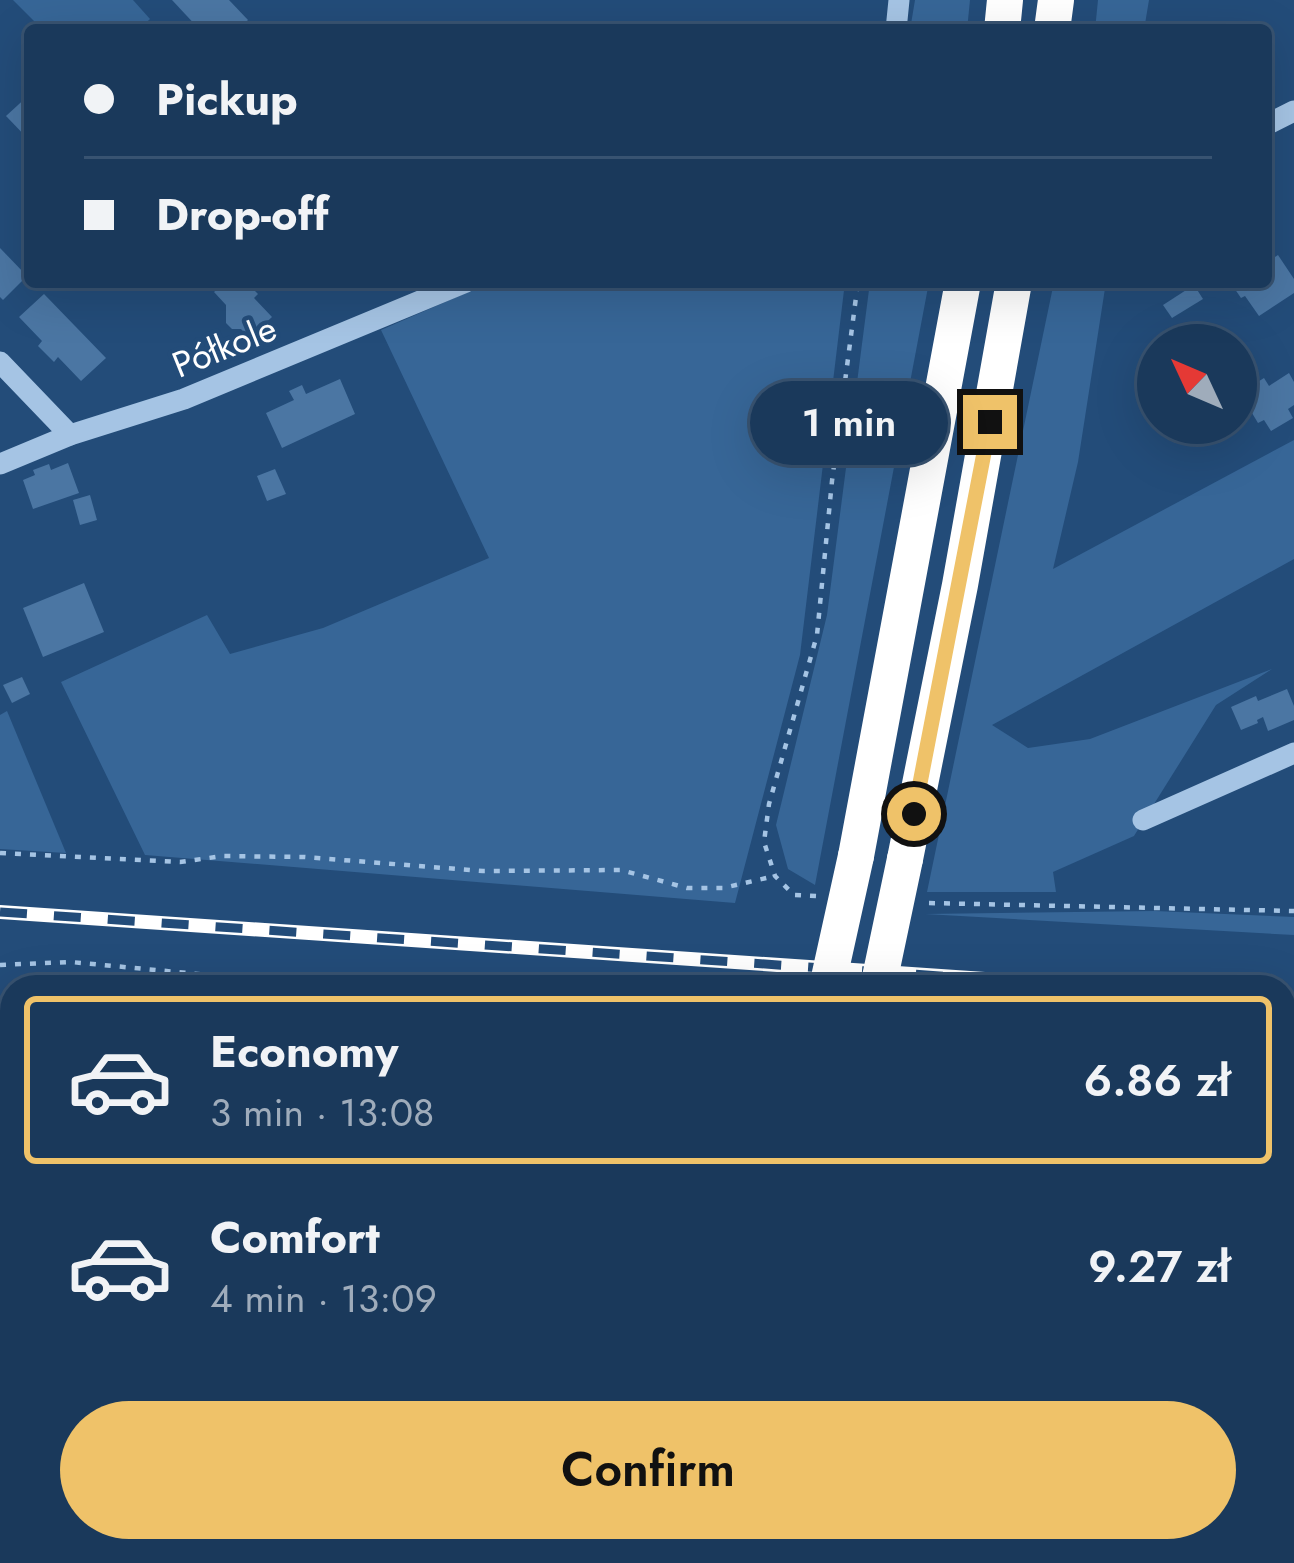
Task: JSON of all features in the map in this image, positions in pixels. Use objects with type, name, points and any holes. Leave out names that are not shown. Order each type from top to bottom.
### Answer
[{"type":"highway","points":[[830,975],[962,288]]},
{"type":"highway","points":[[881,975],[960,586],[1013,288]]},
{"type":"street","name":"Półkole","points":[[0,464],[70,435],[184,399],[452,288]]},
{"type":"street","points":[[0,362],[70,435]]},
{"type":"street","points":[[1143,820],[1294,753]]},
{"type":"path","points":[[816,896],[794,895],[775,876],[764,842],[769,804],[817,635],[857,288]]},
{"type":"path","points":[[0,853],[180,862],[223,856],[304,857],[483,871],[621,870],[687,888],[723,888],[775,876]]},
{"type":"path","points":[[922,902],[1294,911]]},
{"type":"path","points":[[0,965],[71,962],[208,975]]},
{"type":"shaded area","points":[[13,0],[133,0],[150,19],[145,24],[37,24]]},
{"type":"shaded area","points":[[915,0],[970,0],[968,24],[911,24]]},
{"type":"shaded area","points":[[1098,0],[1149,0],[1145,24],[1096,24]]},
{"type":"shaded area","points":[[477,288],[844,288],[800,655],[735,903],[145,855],[61,682],[207,615],[230,654],[323,628],[489,558],[381,330]]},
{"type":"shaded area","points":[[869,288],[928,288],[815,885],[788,869],[776,825],[827,615]]},
{"type":"shaded area","points":[[1053,288],[1105,288],[1078,462],[1053,569],[1294,440],[1294,559],[992,725],[1028,748],[1090,739],[1272,669],[1216,705],[1134,836],[1053,872],[1056,892],[927,892]]},
{"type":"shaded area","points":[[7,711],[66,853],[0,849],[0,715]]},
{"type":"shaded area","points":[[1155,911],[1294,917],[1294,935],[925,914]]},
{"type":"building","points":[[172,0],[229,0],[248,20],[244,24],[194,24]]},
{"type":"building","points":[[24,100],[24,135],[6,116]]},
{"type":"building","points":[[0,248],[24,273],[24,279],[3,300]]},
{"type":"building","points":[[1278,255],[1294,279],[1294,293],[1259,316],[1234,288],[1272,288],[1272,259]]},
{"type":"building","points":[[252,288],[258,294],[254,298],[272,317],[249,338],[226,323],[226,305],[214,292]]},
{"type":"building","points":[[1189,288],[1196,288],[1203,299],[1172,318],[1163,305]]},
{"type":"building","points":[[44,294],[106,358],[81,381],[58,357],[54,362],[38,346],[42,341],[19,317]]},
{"type":"building","points":[[1289,373],[1294,382],[1294,405],[1288,409],[1293,418],[1271,431],[1264,420],[1257,421],[1257,382],[1264,378],[1269,386]]},
{"type":"building","points":[[340,379],[355,414],[282,448],[266,413],[294,400],[289,391],[302,385],[306,394]]},
{"type":"building","points":[[68,463],[79,493],[33,509],[23,480],[35,475],[33,470]]},
{"type":"building","points":[[275,469],[286,494],[267,501],[257,476]]},
{"type":"building","points":[[90,495],[97,520],[80,525],[73,500]]},
{"type":"building","points":[[84,583],[104,632],[43,657],[23,608]]},
{"type":"building","points":[[22,677],[30,694],[12,703],[3,685]]},
{"type":"building","points":[[1287,689],[1294,720],[1268,731],[1263,717],[1241,730],[1231,707]]},
{"type":"railway","points":[[0,912],[926,975]]},
{"type":"route","points":[[914,814],[990,422]]}]
